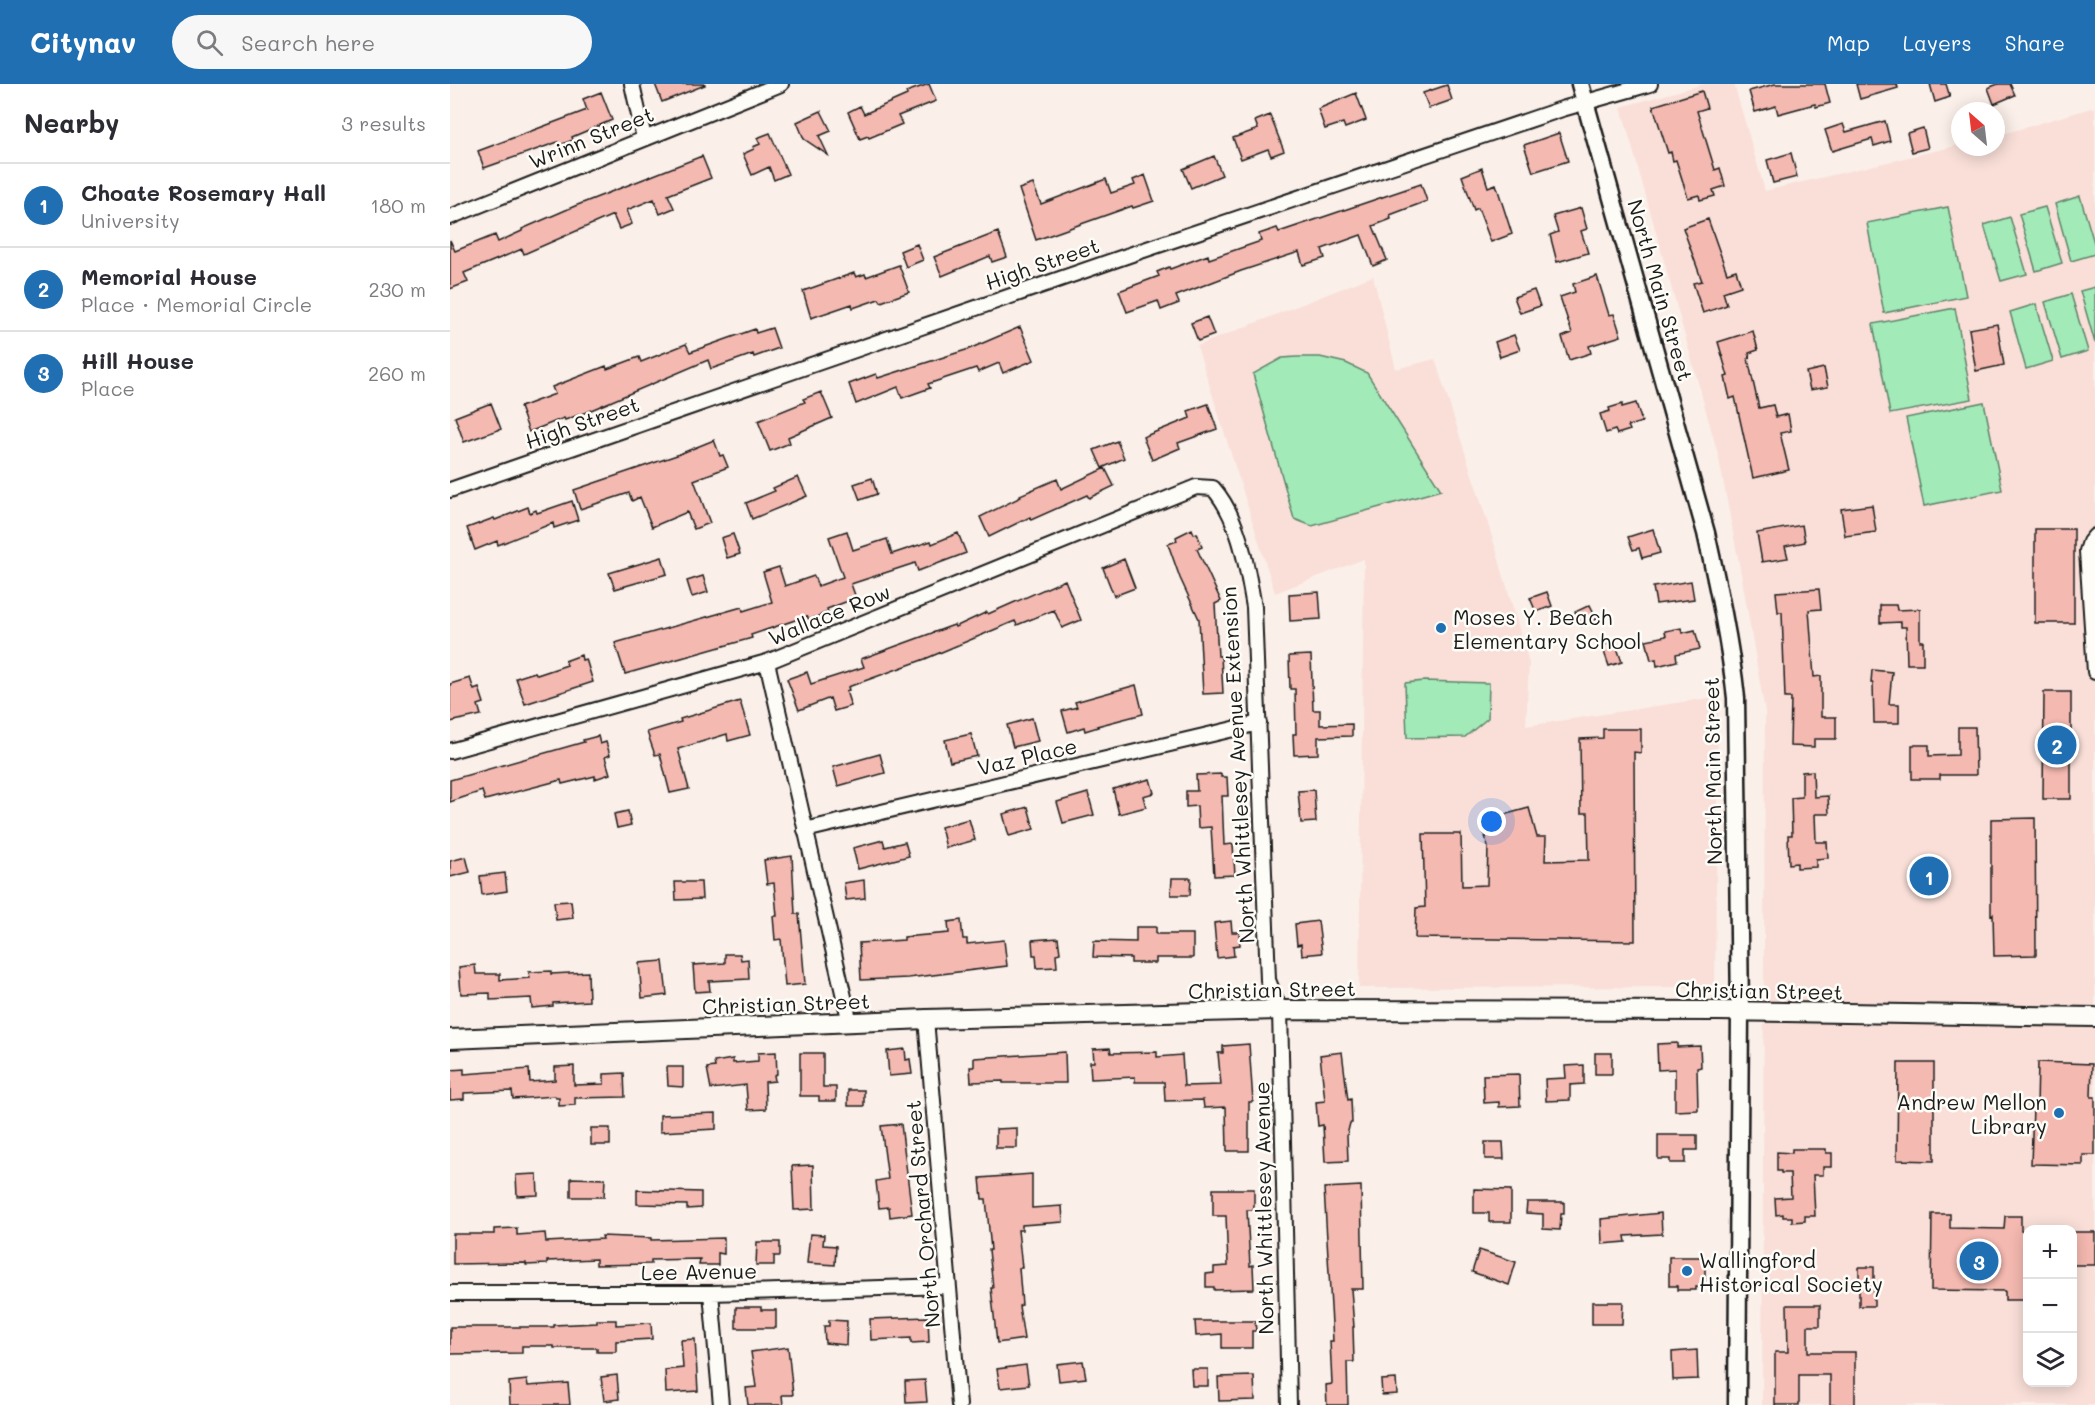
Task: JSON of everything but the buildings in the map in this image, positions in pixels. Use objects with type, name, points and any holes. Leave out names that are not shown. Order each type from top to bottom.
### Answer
[{"type":"main road","name":"Christian Street","points":[[450,1039],[926,1019],[1280,1010],[1740,1012],[2095,1017]]},
{"type":"street","points":[[632,84],[644,138]]},
{"type":"street","name":"Wrinn Street","points":[[450,217],[781,84]]},
{"type":"street","name":"North Main Street","points":[[1580,84],[1706,533],[1723,612],[1736,698],[1740,1012],[1737,1405]]},
{"type":"street","name":"High Street","points":[[450,490],[1126,256],[1585,101],[1650,84]]},
{"type":"street","name":"Wallace Row","points":[[450,751],[767,663],[1196,487],[1213,488]]},
{"type":"street","name":"North Whittlesey Avenue Extension","points":[[1213,488],[1223,499],[1246,558],[1254,607],[1268,980],[1280,1010]]},
{"type":"street","points":[[2095,536],[2087,551],[2095,672]]},
{"type":"street","points":[[767,663],[850,1023]]},
{"type":"street","name":"Vaz Place","points":[[805,830],[1259,723]]},
{"type":"street","name":"North Whittlesey Avenue","points":[[1280,1010],[1289,1405]]},
{"type":"street","name":"North Orchard Street","points":[[926,1019],[959,1405]]},
{"type":"street","name":"Lee Avenue","points":[[450,1293],[711,1293],[948,1286]]},
{"type":"street","points":[[711,1293],[721,1405]]},
{"type":"shaded area","points":[[1704,84],[1734,84],[1765,191],[1951,147],[1951,156],[2005,156],[2005,133],[2095,107],[2095,1405],[1762,1405],[1765,712],[1718,454],[1621,107]]},
{"type":"shaded area","name":"Moses Y. Beach Elementary School","points":[[1373,276],[1396,369],[1435,359],[1495,546],[1529,663],[1526,726],[1715,697],[1718,710],[1715,987],[1359,988],[1364,559],[1275,593],[1197,346]]},
{"type":"green space","points":[[2080,196],[2095,246],[2095,254],[2071,261],[2055,204]]},
{"type":"green space","points":[[1948,207],[1966,296],[1884,313],[1867,223]]},
{"type":"green space","points":[[2045,207],[2062,263],[2036,271],[2019,214]]},
{"type":"green space","points":[[2010,217],[2027,274],[2001,281],[1984,225]]},
{"type":"green space","points":[[2095,287],[2095,343],[2080,291]]},
{"type":"green space","points":[[2071,294],[2088,351],[2062,359],[2045,302]]},
{"type":"green space","points":[[2036,304],[2053,361],[2026,369],[2010,312]]},
{"type":"green space","points":[[1955,308],[1972,399],[1890,414],[1873,324]]},
{"type":"green space","points":[[1320,357],[1346,363],[1367,373],[1441,490],[1312,526],[1294,519],[1253,374],[1282,358]]},
{"type":"green space","points":[[1984,402],[2002,490],[1924,506],[1906,418]]},
{"type":"green space","points":[[1424,681],[1489,683],[1488,718],[1465,737],[1407,738],[1405,683]]},
{"type":"place","name":"Moses Y. Beach Elementary School","points":[[1441,628]]},
{"type":"place","name":"Memorial House","points":[[2057,745]]},
{"type":"place","name":"Choate Rosemary Hall","points":[[1929,876]]},
{"type":"place","name":"Andrew Mellon Library","points":[[2059,1113]]},
{"type":"place","name":"Hill House","points":[[1979,1261]]},
{"type":"place","name":"Wallingford Historical Society","points":[[1687,1271]]}]
